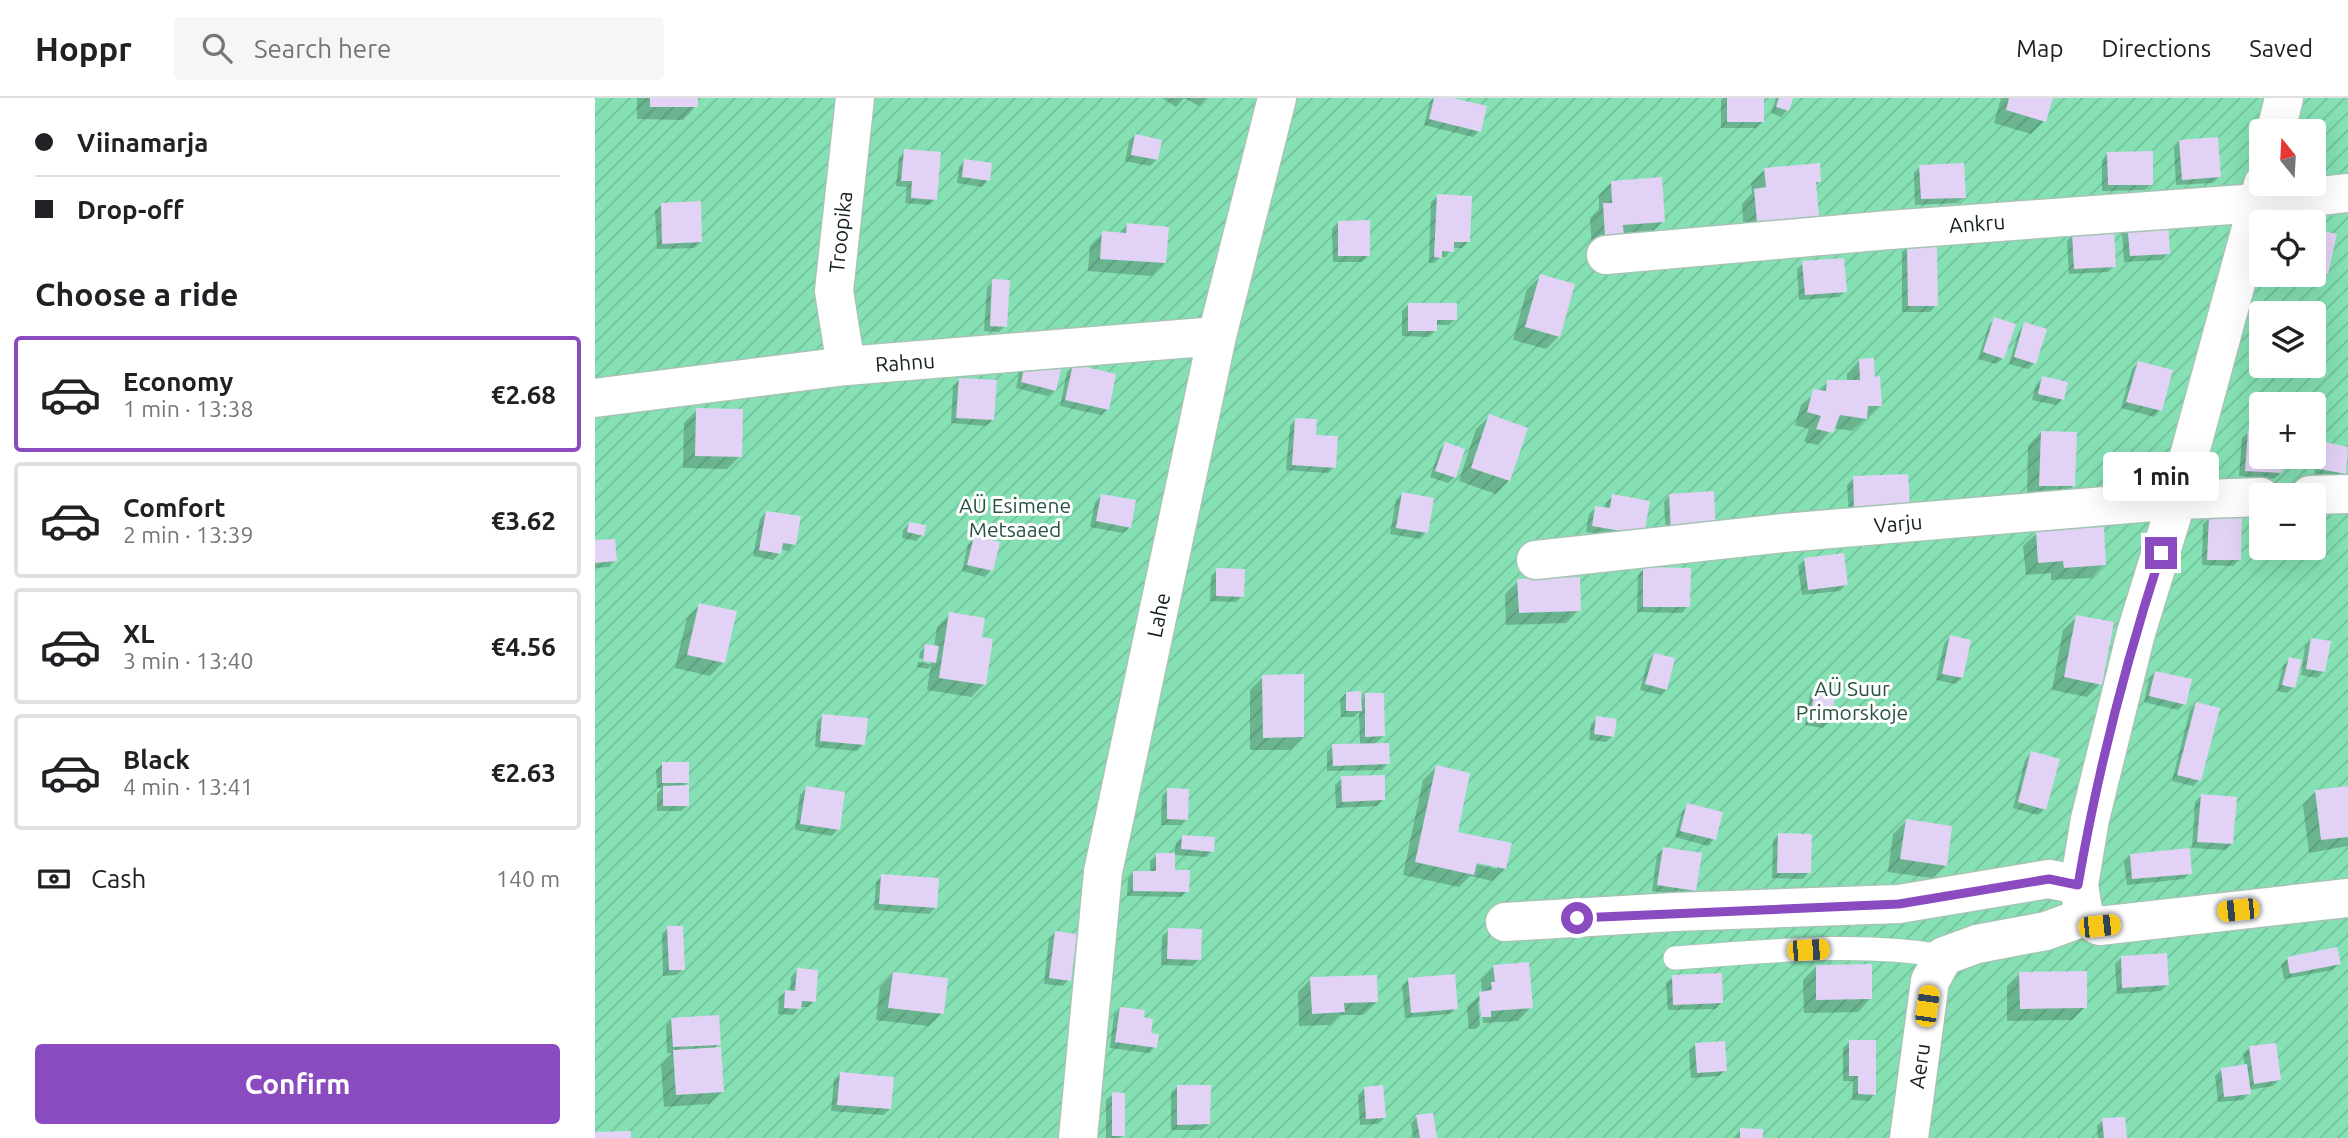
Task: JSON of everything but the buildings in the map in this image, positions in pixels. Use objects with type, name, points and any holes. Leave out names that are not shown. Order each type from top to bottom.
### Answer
[{"type":"street","name":"Troopika","points":[[846,366],[834,291],[855,98]]},
{"type":"street","name":"Lahe","points":[[1078,1138],[1103,872],[1217,336],[1277,98]]},
{"type":"street","points":[[2279,119],[2284,98]]},
{"type":"street","name":"Ankru","points":[[2326,193],[2348,193]]},
{"type":"street","name":"Ankru","points":[[1606,255],[2249,195]]},
{"type":"street","points":[[1944,956],[1977,944],[2046,931],[2081,901],[2089,819],[2136,633],[2178,500],[2259,196]]},
{"type":"street","name":"Rahnu","points":[[595,398],[846,366],[1217,336]]},
{"type":"street","points":[[2326,495],[2348,494]]},
{"type":"street","name":"Varju","points":[[1536,560],[1783,533],[2178,500],[2249,497]]},
{"type":"street","points":[[1505,922],[1674,912],[1899,904],[2049,879],[2081,901],[2099,926],[2348,898]]},
{"type":"street","name":"Aeru","points":[[1909,1138],[1930,981],[1944,956]]},
{"type":"lane","points":[[1675,958],[1834,949],[1919,952],[1944,956]]},
{"type":"green space","points":[[595,98],[2348,98],[2348,1138],[595,1138]]},
{"type":"route","points":[[1577,918],[1899,904],[2049,879],[2078,885],[2089,819],[2136,633],[2161,553]]},
{"type":"park label","name":"AÜ Esimene Metsaaed","points":[[1015,517]]},
{"type":"park label","name":"AÜ Suur Primorskoje","points":[[1852,700]]}]
